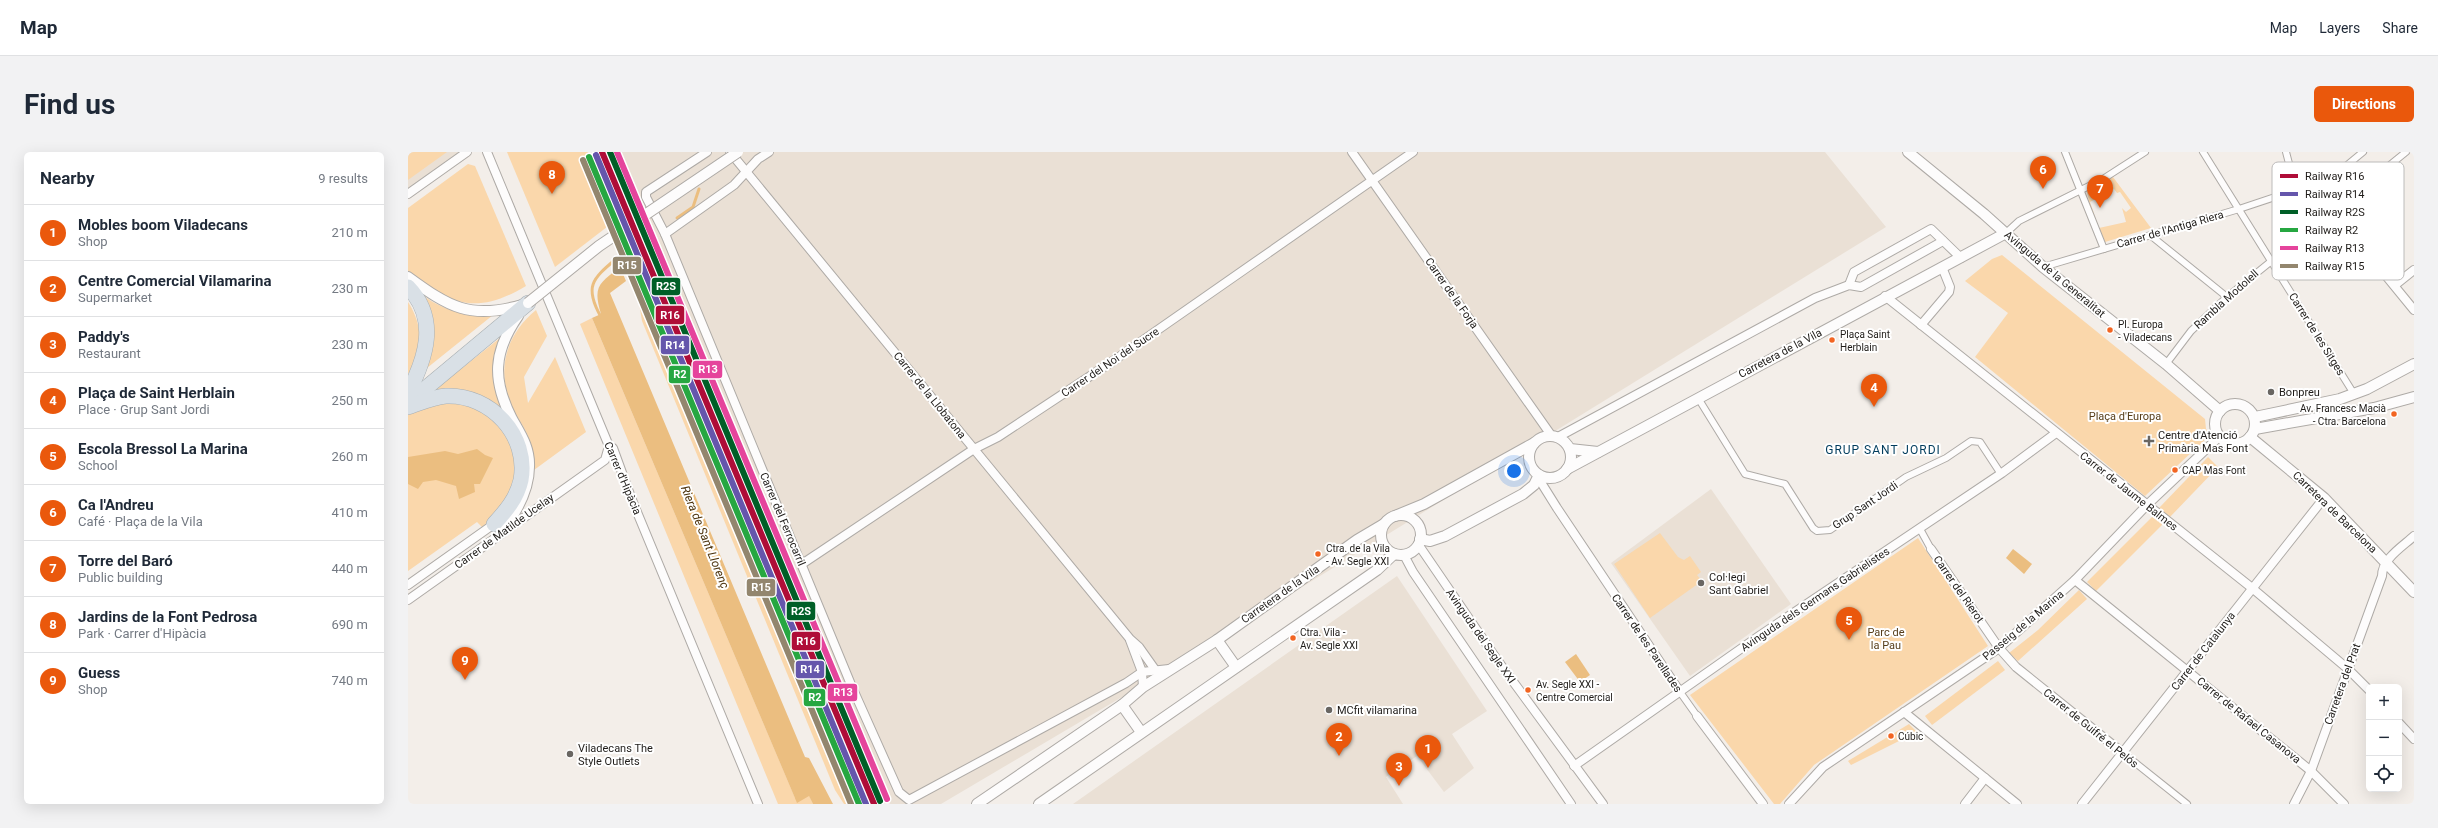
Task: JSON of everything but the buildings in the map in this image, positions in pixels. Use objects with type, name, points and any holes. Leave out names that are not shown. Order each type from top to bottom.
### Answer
[{"type":"highway","points":[[408,287],[419,301],[428,327],[427,348],[424,360],[408,393]]},
{"type":"highway","points":[[408,403],[528,303]]},
{"type":"highway","points":[[408,407],[432,398],[457,397],[488,407],[508,426],[521,454],[521,480],[509,508],[499,526]]},
{"type":"street","points":[[408,194],[468,152]]},
{"type":"street","name":"Carrer d'Hipàcia","points":[[487,152],[609,446],[613,448],[626,484],[758,804]]},
{"type":"street","name":"Carrer del Ferrocarril","points":[[708,152],[646,192],[646,197],[664,234],[895,786],[909,800],[1126,683],[1142,672]]},
{"type":"street","name":"Carrer de la Llobatona","points":[[730,152],[1130,639],[1139,647],[1156,671]]},
{"type":"street","points":[[499,526],[523,497],[529,468],[524,439],[503,398],[497,374],[498,357],[506,333],[528,303],[631,224],[738,152]]},
{"type":"street","points":[[664,234],[734,185],[769,152]]},
{"type":"street","name":"Carrer de la Forja","points":[[1352,152],[1554,436]]},
{"type":"street","name":"Carrer del Noi del Sucre","points":[[802,564],[974,449],[998,437],[1116,359],[1413,152]]},
{"type":"street","name":"Avinguda de la Generalitat","points":[[1908,152],[2006,233],[2043,266],[2166,364],[2220,411]]},
{"type":"street","points":[[2065,152],[2104,249]]},
{"type":"street","points":[[2006,233],[2019,221],[2114,173],[2145,152]]},
{"type":"street","name":"Carrer de les Sitges","points":[[2203,152],[2272,264]]},
{"type":"street","points":[[2286,152],[2289,162]]},
{"type":"street","points":[[2351,162],[2363,152]]},
{"type":"street","name":"Rambla Modolell","points":[[2394,162],[2406,152]]},
{"type":"street","name":"Carrer de l'Antiga Riera","points":[[2043,266],[2272,198]]},
{"type":"street","points":[[1849,285],[1854,272],[1931,229],[1960,258]]},
{"type":"street","name":"Carretera de la Vila","points":[[1567,469],[1885,296],[2006,233]]},
{"type":"street","points":[[2150,235],[2227,297]]},
{"type":"street","points":[[1554,436],[1815,298],[1849,285],[1861,287],[1943,241]]},
{"type":"street","name":"Rambla Modolell","points":[[2166,364],[2191,331],[2227,297],[2270,261]]},
{"type":"street","points":[[1920,325],[1949,292],[1950,287],[1942,267]]},
{"type":"street","points":[[2404,278],[2414,270]]},
{"type":"street","points":[[408,277],[430,294],[448,304],[462,309],[502,310],[528,303]]},
{"type":"street","name":"Carrer de les Sitges","points":[[2282,280],[2354,394]]},
{"type":"street","points":[[2391,280],[2414,310]]},
{"type":"street","points":[[2395,285],[2401,280]]},
{"type":"street","name":"Carrer de Jaume Balmes","points":[[1885,296],[2147,506],[2252,588],[2348,669],[2366,687]]},
{"type":"street","points":[[2255,417],[2320,404],[2354,394],[2414,364]]},
{"type":"street","points":[[2253,433],[2374,408],[2414,397]]},
{"type":"street","name":"Grup Sant Jordi","points":[[1698,398],[1744,474],[1785,484],[1813,528],[1817,531],[1830,530],[1906,477],[1946,458],[1971,441],[1980,442],[2001,474]]},
{"type":"street","points":[[2239,404],[2249,408],[2255,417],[2253,433],[2245,442],[2235,444],[2228,443],[2220,436],[2215,424],[2220,411],[2228,405],[2239,404]]},
{"type":"street","name":"Avinguda dels Germans Gabrielistes","points":[[1574,766],[1680,692],[2001,474],[2056,433]]},
{"type":"street","name":"Carretera de Barcelona","points":[[2253,433],[2324,498],[2414,592]]},
{"type":"street","points":[[1395,516],[1407,516],[1416,522],[1419,542],[1413,551],[1404,555],[1394,554],[1386,549],[1382,541],[1381,532],[1384,524],[1395,516],[1424,504],[1534,443],[1543,436],[1554,436],[1565,441],[1570,449],[1572,457],[1567,469],[1556,477],[1540,475],[1532,468],[1529,460],[1530,451],[1534,443]]},
{"type":"street","name":"Passeig de la Marina","points":[[1789,804],[1823,767],[1999,648],[2075,580],[2147,506],[2220,436]]},
{"type":"street","name":"Carrer de Matilde Ucelay","points":[[408,585],[605,460],[609,446]]},
{"type":"street","points":[[1570,449],[1598,452]]},
{"type":"street","points":[[600,463],[613,464],[626,484]]},
{"type":"street","points":[[1419,542],[1430,541],[1445,536],[1516,498],[1534,485],[1540,475]]},
{"type":"street","name":"Carrer de les Parellades","points":[[1540,475],[1542,484],[1680,692],[1763,804]]},
{"type":"street","name":"Carrer de Catalunya","points":[[2082,804],[2324,498]]},
{"type":"street","name":"Carretera de la Vila","points":[[977,804],[1122,705],[1143,687],[1217,640],[1357,540],[1384,524]]},
{"type":"street","name":"Carrer de Matilde Ucelay","points":[[408,600],[499,526]]},
{"type":"street","name":"Carrer del Rierot","points":[[1920,529],[1931,549],[1999,648]]},
{"type":"street","points":[[2386,562],[2414,536]]},
{"type":"street","name":"Avinguda del Segle XXI","points":[[1419,542],[1498,661],[1603,804]]},
{"type":"street","points":[[1039,804],[1377,570],[1394,554]]},
{"type":"street","name":"Avinguda del Segle XXI","points":[[1404,555],[1430,596],[1572,804]]},
{"type":"street","name":"Carretera del Prat","points":[[2294,804],[2311,771],[2386,562]]},
{"type":"street","name":"Carrer de Rafael Casanova","points":[[2075,580],[2311,771],[2344,804]]},
{"type":"street","name":"Carrer de la Llobatona","points":[[1130,639],[1142,672],[1143,687]]},
{"type":"street","points":[[1217,640],[1236,667]]},
{"type":"street","name":"Carrer de Guifré el Pelós","points":[[1999,648],[2016,667],[2187,804]]},
{"type":"street","points":[[1142,672],[1171,669]]},
{"type":"street","points":[[1122,705],[1141,732]]},
{"type":"street","points":[[1904,712],[2017,804]]},
{"type":"street","points":[[2402,726],[2414,739]]},
{"type":"street","points":[[1965,804],[1985,778]]},
{"type":"shaded area","points":[[408,152],[460,152],[408,191]]},
{"type":"shaded area","points":[[611,152],[1825,152],[1886,227],[1166,671],[941,804],[890,804]]},
{"type":"shaded area","name":"Col·legi Sant Gabriel","points":[[1711,489],[1791,604],[1690,676],[1611,563]]},
{"type":"shaded area","points":[[1397,576],[1487,711],[1452,734],[1474,768],[1444,792],[1417,756],[1386,777],[1403,804],[1073,804]]},
{"type":"green space","points":[[408,152],[447,152],[408,180]]},
{"type":"green space","points":[[507,152],[588,152],[616,220],[555,267]]},
{"type":"green space","points":[[468,164],[475,166],[526,286],[493,301],[478,303],[451,299],[423,283],[408,271],[408,208]]},
{"type":"green space","points":[[2113,177],[2151,228],[2105,242],[2091,212],[2087,192]],"holes":[[[2114,189],[2117,193],[2120,192],[2131,208],[2126,212],[2122,208],[2126,222],[2099,228],[2090,202]]]},
{"type":"green space","name":"Plaça d'Europa","points":[[2002,255],[2205,419],[2206,429],[2210,435],[2145,496],[1975,357],[2008,313],[1965,281],[1992,259]]},
{"type":"green space","points":[[635,279],[641,279],[860,804],[844,804],[835,790],[642,321]]},
{"type":"green space","points":[[425,297],[449,310],[474,315],[493,315],[427,368]]},
{"type":"green space","points":[[408,302],[417,320],[420,338],[417,356],[408,374]]},
{"type":"green space","points":[[536,310],[547,336],[524,377],[528,403],[555,357],[586,432],[534,470],[529,438],[509,401],[504,375],[505,362],[512,339],[526,319]]},
{"type":"green space","points":[[592,318],[795,798],[807,791],[813,804],[778,804],[580,324]]},
{"type":"green space","points":[[500,338],[495,364],[511,423],[432,392]]},
{"type":"green space","points":[[440,400],[470,406],[489,417],[503,431],[512,446],[515,462],[514,479],[508,496],[497,512],[482,527],[477,522],[408,571],[408,414]]},
{"type":"green space","points":[[2208,457],[2218,467],[2169,518],[2159,508]]},
{"type":"green space","points":[[2154,515],[2163,524],[2096,591],[2087,582]]},
{"type":"green space","points":[[1660,533],[1678,557],[1684,560],[1690,556],[1701,572],[1697,575],[1702,581],[1650,618],[1614,564]]},
{"type":"green space","name":"Parc de la Pau","points":[[1918,538],[1988,646],[1814,765],[1780,804],[1774,804],[1690,695]]},
{"type":"green space","points":[[2079,590],[2087,599],[2018,661],[2009,653],[2038,630]]},
{"type":"green space","points":[[1998,661],[2005,670],[1932,725],[1925,716]]},
{"type":"green space","points":[[1909,724],[1917,732],[1851,765],[1848,761]]},
{"type":"water","name":"Riera de Sant Llorenç","points":[[620,267],[626,281],[610,293],[805,757],[809,758],[833,804],[813,804],[809,796],[797,803],[592,318],[601,314],[598,298],[599,287],[602,282]]},
{"type":"water","points":[[477,449],[485,455],[493,458],[480,484],[474,484],[475,492],[459,499],[456,486],[436,480],[423,482],[418,489],[408,484],[408,457],[445,451],[458,454]]},
{"type":"water","points":[[2013,549],[2032,564],[2024,574],[2006,558]]},
{"type":"water","points":[[1576,654],[1590,675],[1580,682],[1565,662]]},
{"type":"waterway","points":[[677,218],[693,207],[699,189]]},
{"type":"waterway","points":[[643,238],[653,231]]},
{"type":"waterway","points":[[625,253],[630,249]]},
{"type":"waterway","points":[[601,317],[593,298],[593,284],[601,272],[616,259]]},
{"type":"rail line","name":"R16","points":[[602,152],[874,804]]},
{"type":"rail line","name":"R2S","points":[[610,152],[880,801]]},
{"type":"rail line","name":"R13","points":[[617,152],[887,799]]},
{"type":"rail line","name":"R14","points":[[596,155],[866,804]]},
{"type":"rail line","name":"R2","points":[[589,157],[859,804]]},
{"type":"rail line","name":"R15","points":[[583,160],[851,804]]},
{"type":"place","name":"Ca l'Andreu","points":[[2043,189]]},
{"type":"place","name":"Jardins de la Font Pedrosa","points":[[552,194]]},
{"type":"place","name":"Torre del Baró","points":[[2100,208]]},
{"type":"place","name":"Pl. Europa - Viladecans","points":[[2110,330]]},
{"type":"place","name":"Plaça Saint Herblain","points":[[1832,340]]},
{"type":"place","name":"Bonpreu","points":[[2271,392]]},
{"type":"place","name":"Plaça de Saint Herblain","points":[[1874,407]]},
{"type":"place","name":"Av. Francesc Macià - Ctra. Barcelona","points":[[2394,414]]},
{"type":"place","name":"Centre d'Atenció Primària Mas Font","points":[[2149,441]]},
{"type":"place","name":"CAP Mas Font","points":[[2175,470]]},
{"type":"place","name":"Ctra. de la Vila - Av. Segle XXI","points":[[1318,554]]},
{"type":"place","name":"Col·legi Sant Gabriel","points":[[1701,583]]},
{"type":"place","name":"Ctra. Vila - Av. Segle XXI","points":[[1293,638]]},
{"type":"place","name":"Escola Bressol La Marina","points":[[1849,640]]},
{"type":"place","name":"Guess","points":[[465,680]]},
{"type":"place","name":"Av. Segle XXI - Centre Comercial","points":[[1528,690]]},
{"type":"place","name":"MCfit vilamarina","points":[[1329,710]]},
{"type":"place","name":"Cúbic","points":[[1891,736]]},
{"type":"place","name":"Viladecans The Style Outlets","points":[[570,754]]},
{"type":"place","name":"Centre Comercial Vilamarina","points":[[1339,756]]},
{"type":"place","name":"Mobles boom Viladecans","points":[[1428,768]]},
{"type":"place","name":"Paddy's","points":[[1399,786]]},
{"type":"district","name":"GRUP SANT JORDI","points":[[1883,450]]}]
